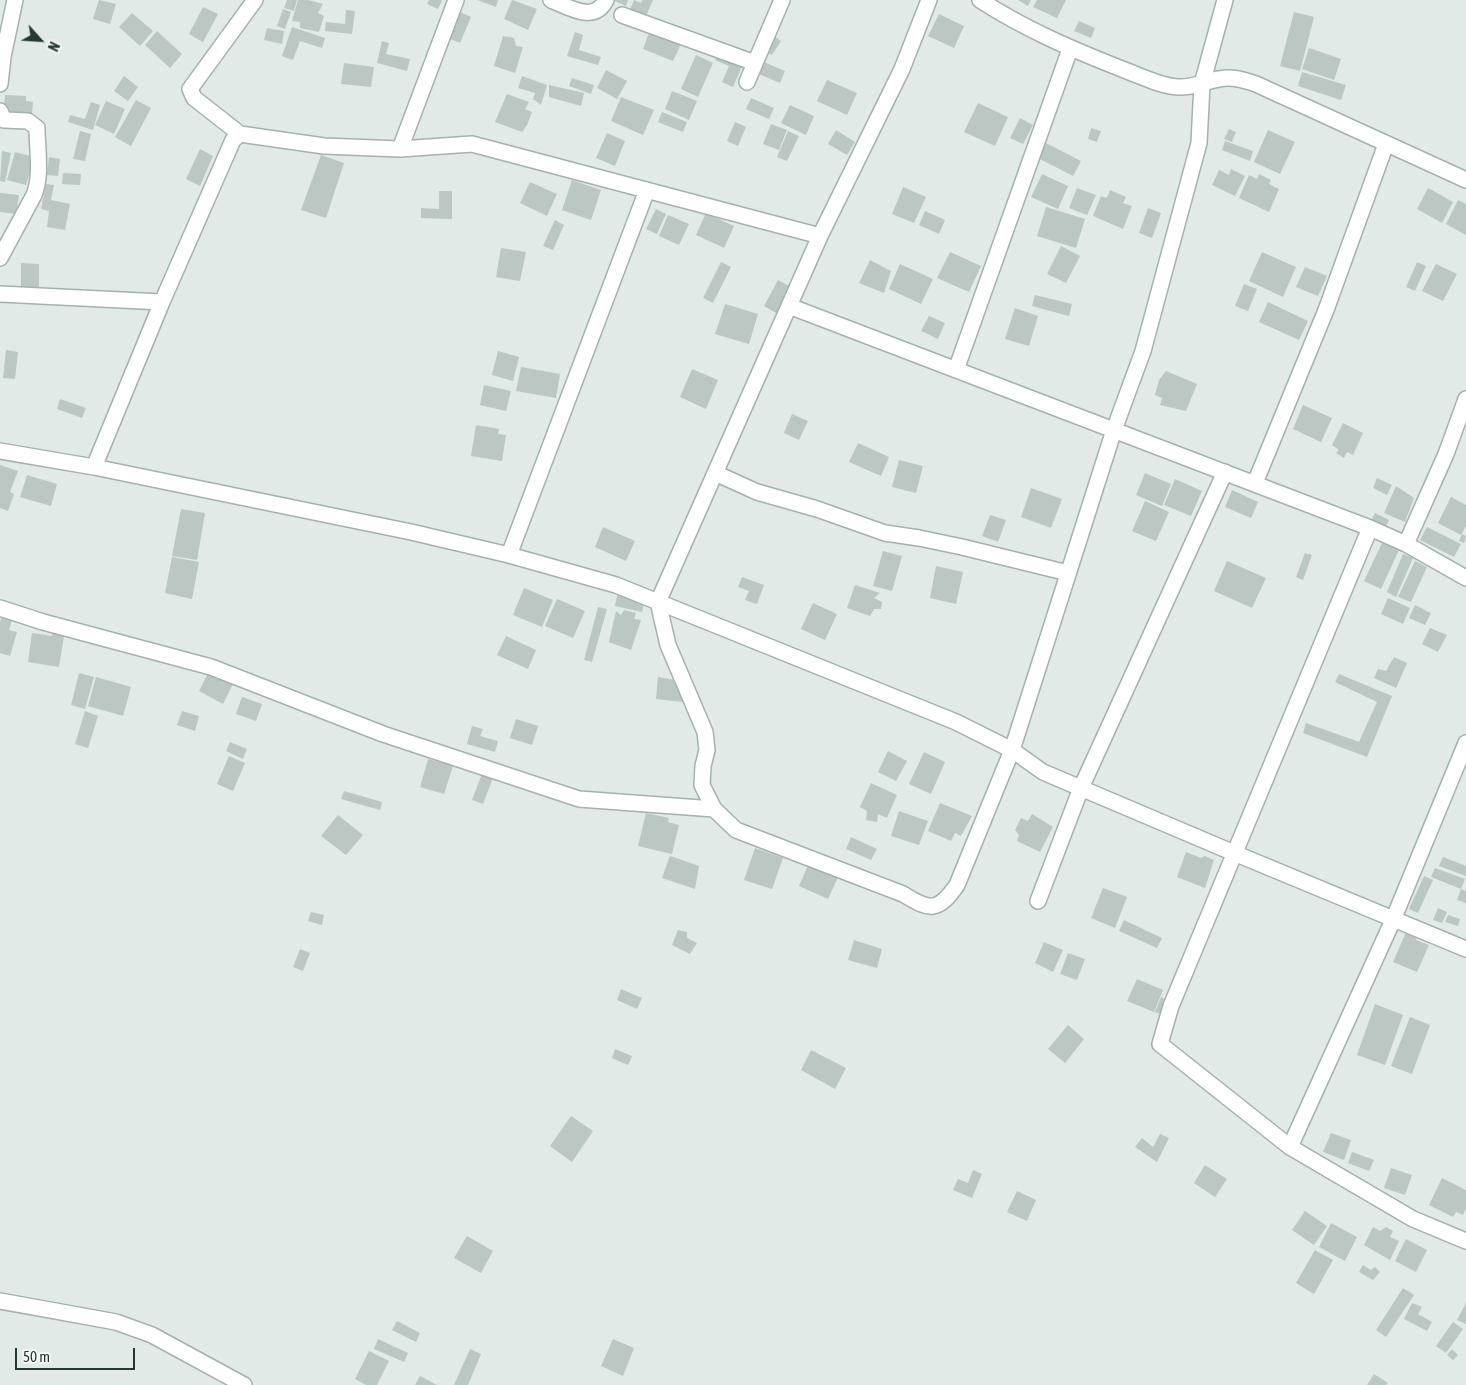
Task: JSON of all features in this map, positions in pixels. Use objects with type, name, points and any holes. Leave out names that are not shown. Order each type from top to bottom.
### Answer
[{"type":"street","points":[[0,84],[14,0]]},
{"type":"street","points":[[255,0],[190,89],[194,98],[240,134],[324,146],[400,150],[472,144],[820,236]]},
{"type":"street","points":[[400,150],[456,0]]},
{"type":"street","points":[[551,0],[581,12],[592,13],[602,8],[606,0]]},
{"type":"street","points":[[747,82],[782,0]]},
{"type":"street","points":[[929,0],[902,69],[820,236],[658,602],[668,645],[706,732],[708,750],[703,766],[702,785],[714,809],[736,830],[903,894],[922,906],[939,905],[948,898],[957,884],[1012,750],[1114,430],[1143,351],[1200,143],[1202,84],[1225,0]]},
{"type":"street","points":[[980,0],[1003,7],[1070,49],[1156,82],[1178,87],[1202,84],[1219,79],[1237,78],[1256,84],[1466,180]]},
{"type":"street","points":[[622,15],[756,63]]},
{"type":"street","points":[[956,370],[1070,49]]},
{"type":"street","points":[[0,111],[4,120],[28,121],[37,128],[38,178],[38,186],[34,195],[0,258]]},
{"type":"street","points":[[94,468],[162,302],[233,140],[240,134]]},
{"type":"street","points":[[1255,483],[1326,310],[1386,144]]},
{"type":"street","points":[[509,555],[647,190]]},
{"type":"street","points":[[0,296],[162,302]]},
{"type":"street","points":[[789,306],[1370,528],[1406,544],[1466,578]]},
{"type":"street","points":[[1406,544],[1446,454],[1466,399]]},
{"type":"street","points":[[0,451],[411,532],[509,555],[616,585],[956,722],[1012,750],[1043,772],[1466,949]]},
{"type":"street","points":[[1038,901],[1081,788],[1225,472]]},
{"type":"street","points":[[715,473],[757,492],[817,508],[885,533],[919,538],[1068,573]]},
{"type":"street","points":[[1370,528],[1171,1006],[1160,1044],[1290,1147],[1414,1219],[1466,1241]]},
{"type":"street","points":[[0,608],[43,622],[211,667],[382,734],[579,800],[714,809]]},
{"type":"street","points":[[1290,1147],[1393,920],[1466,743]]},
{"type":"street","points":[[0,1302],[116,1322],[152,1335],[244,1385]]},
{"type":"building","points":[[99,0],[116,4],[110,24],[93,19]]},
{"type":"building","points":[[287,0],[297,0],[294,11],[284,8]]},
{"type":"building","points":[[298,0],[308,0],[323,4],[318,13],[324,16],[319,32],[300,28],[300,22],[292,21]]},
{"type":"building","points":[[429,0],[442,0],[438,9],[427,4]]},
{"type":"building","points":[[477,0],[498,0],[496,7]]},
{"type":"building","points":[[512,0],[537,9],[528,30],[504,19]]},
{"type":"building","points":[[613,0],[628,0],[626,6]]},
{"type":"building","points":[[634,0],[641,3],[642,0],[653,0],[646,16],[630,10]]},
{"type":"building","points":[[1018,0],[1031,0],[1028,6]]},
{"type":"building","points":[[1037,0],[1066,0],[1057,18],[1033,7]]},
{"type":"building","points":[[203,7],[218,14],[203,42],[189,34]]},
{"type":"building","points":[[283,9],[291,12],[285,29],[277,26]]},
{"type":"building","points":[[346,10],[355,11],[352,34],[325,31],[326,22],[345,24]]},
{"type":"building","points":[[460,12],[471,17],[460,43],[448,38]]},
{"type":"building","points":[[1294,12],[1314,17],[1300,71],[1280,66]]},
{"type":"building","points":[[132,13],[153,31],[140,46],[119,27]]},
{"type":"building","points":[[939,14],[964,26],[954,48],[928,36]]},
{"type":"building","points":[[1079,21],[1095,28],[1091,38],[1074,31]]},
{"type":"building","points":[[292,27],[325,38],[322,48],[300,41],[293,60],[282,56]]},
{"type":"building","points":[[267,28],[284,31],[282,44],[264,40]]},
{"type":"building","points":[[157,31],[182,54],[170,68],[145,45]]},
{"type":"building","points":[[575,32],[583,35],[579,50],[601,57],[598,65],[567,56]]},
{"type":"building","points":[[649,33],[681,44],[673,61],[643,49]]},
{"type":"building","points":[[503,36],[514,38],[516,46],[523,47],[515,73],[494,66]]},
{"type":"building","points":[[774,36],[781,41],[772,55],[764,50]]},
{"type":"building","points":[[382,41],[389,43],[386,54],[410,59],[407,71],[377,63]]},
{"type":"building","points":[[1309,48],[1341,59],[1334,80],[1302,69]]},
{"type":"building","points":[[719,53],[743,64],[733,87],[722,82],[729,66],[715,60]]},
{"type":"building","points":[[696,55],[713,63],[698,97],[681,89]]},
{"type":"building","points":[[759,60],[785,71],[780,83],[754,72]]},
{"type":"building","points":[[344,63],[374,67],[371,87],[341,84]]},
{"type":"building","points":[[606,70],[627,81],[617,99],[597,88]]},
{"type":"building","points":[[1302,72],[1346,85],[1341,100],[1298,86]]},
{"type":"building","points":[[124,76],[138,87],[128,101],[114,91]]},
{"type":"building","points":[[522,76],[547,85],[541,105],[533,99],[535,93],[518,88]]},
{"type":"building","points":[[572,78],[594,85],[591,94],[569,86]]},
{"type":"building","points":[[827,80],[857,93],[847,115],[817,101]]},
{"type":"building","points":[[549,85],[584,93],[581,106],[549,97]]},
{"type":"building","points":[[672,91],[697,101],[689,120],[665,109]]},
{"type":"building","points":[[507,94],[529,102],[525,109],[532,112],[522,132],[495,122]]},
{"type":"building","points":[[5,95],[26,96],[26,101],[33,102],[32,113],[25,113],[24,117],[3,115]]},
{"type":"building","points":[[621,97],[654,110],[643,135],[611,121]]},
{"type":"building","points":[[751,98],[774,108],[769,119],[746,109]]},
{"type":"building","points":[[136,100],[151,108],[131,146],[115,137]]},
{"type":"building","points":[[106,101],[125,109],[114,134],[95,125]]},
{"type":"building","points":[[91,102],[100,105],[93,130],[68,122],[70,115],[85,119]]},
{"type":"building","points":[[978,103],[1008,117],[995,146],[964,132]]},
{"type":"building","points":[[790,105],[814,116],[806,135],[781,123]]},
{"type":"building","points":[[662,112],[687,122],[683,132],[658,122]]},
{"type":"building","points":[[1020,118],[1033,125],[1023,144],[1010,138]]},
{"type":"building","points":[[735,122],[746,127],[738,146],[727,141]]},
{"type":"building","points":[[771,124],[787,130],[779,150],[763,144]]},
{"type":"building","points":[[1091,128],[1101,131],[1097,142],[1088,139]]},
{"type":"building","points":[[1229,129],[1236,132],[1232,142],[1224,139]]},
{"type":"building","points":[[836,130],[855,142],[847,155],[828,144]]},
{"type":"building","points":[[1268,130],[1295,142],[1280,174],[1254,162]]},
{"type":"building","points":[[80,131],[91,134],[85,161],[73,159]]},
{"type":"building","points":[[788,131],[799,136],[787,161],[777,157]]},
{"type":"building","points":[[607,133],[625,141],[615,166],[596,158]]},
{"type":"building","points":[[1225,141],[1253,151],[1250,161],[1222,150]]},
{"type":"building","points":[[1044,142],[1081,161],[1073,176],[1036,157]]},
{"type":"building","points":[[200,149],[213,156],[200,186],[186,179]]},
{"type":"building","points":[[2,151],[11,153],[5,182],[0,181]]},
{"type":"building","points":[[15,152],[34,157],[26,185],[7,180]]},
{"type":"building","points":[[321,155],[344,163],[326,218],[301,210]]},
{"type":"building","points":[[49,157],[60,159],[58,176],[47,175]]},
{"type":"building","points":[[1231,169],[1245,176],[1235,196],[1212,185],[1219,170],[1229,175]]},
{"type":"building","points":[[63,173],[81,174],[80,185],[62,184]]},
{"type":"building","points":[[1042,174],[1068,186],[1058,209],[1031,197]]},
{"type":"building","points":[[1259,174],[1271,180],[1269,184],[1279,189],[1269,212],[1239,198],[1249,175],[1257,179]]},
{"type":"building","points":[[572,180],[601,190],[591,220],[562,210]]},
{"type":"building","points":[[530,182],[557,194],[547,216],[520,203]]},
{"type":"building","points":[[46,184],[54,185],[51,200],[70,204],[65,230],[47,227],[49,211],[41,209]]},
{"type":"building","points":[[903,187],[926,197],[914,223],[892,214]]},
{"type":"building","points":[[1077,188],[1096,195],[1087,215],[1069,208]]},
{"type":"building","points":[[1428,188],[1453,202],[1442,223],[1417,209]]},
{"type":"building","points":[[1110,190],[1126,197],[1123,203],[1132,206],[1123,229],[1093,216],[1101,196],[1107,198]]},
{"type":"building","points":[[439,191],[452,191],[452,219],[421,218],[421,208],[439,209]]},
{"type":"building","points":[[0,193],[19,195],[16,214],[0,212]]},
{"type":"building","points":[[1458,200],[1466,204],[1466,235],[1446,224]]},
{"type":"building","points":[[1046,207],[1085,219],[1076,248],[1037,236]]},
{"type":"building","points":[[1148,208],[1161,213],[1152,238],[1139,233]]},
{"type":"building","points":[[656,209],[666,214],[657,234],[646,229]]},
{"type":"building","points":[[925,211],[945,220],[939,234],[919,225]]},
{"type":"building","points":[[706,213],[734,226],[724,248],[696,235]]},
{"type":"building","points":[[668,215],[689,224],[679,245],[659,236]]},
{"type":"building","points":[[555,220],[564,225],[553,250],[543,246]]},
{"type":"building","points":[[1061,246],[1080,256],[1066,283],[1047,274]]},
{"type":"building","points":[[501,248],[526,252],[520,281],[496,277]]},
{"type":"building","points":[[950,252],[981,266],[969,292],[937,278]]},
{"type":"building","points":[[1262,252],[1296,267],[1283,297],[1249,281]]},
{"type":"building","points":[[870,260],[891,271],[884,293],[859,283]]},
{"type":"building","points":[[721,262],[731,267],[713,303],[703,298]]},
{"type":"building","points":[[1417,262],[1426,266],[1415,291],[1406,287]]},
{"type":"building","points":[[21,263],[39,264],[39,287],[21,287]]},
{"type":"building","points":[[900,264],[933,279],[921,304],[889,289]]},
{"type":"building","points":[[1436,264],[1457,274],[1443,301],[1422,291]]},
{"type":"building","points":[[1305,267],[1327,276],[1318,296],[1296,287]]},
{"type":"building","points":[[778,280],[791,287],[776,313],[764,306]]},
{"type":"building","points":[[1244,284],[1257,289],[1248,311],[1235,306]]},
{"type":"building","points":[[1035,295],[1072,304],[1069,316],[1032,306]]},
{"type":"building","points":[[1268,302],[1308,321],[1299,340],[1259,322]]},
{"type":"building","points":[[725,304],[758,314],[749,344],[715,334]]},
{"type":"building","points":[[1015,308],[1038,316],[1029,346],[1005,339]]},
{"type":"building","points":[[929,316],[945,323],[938,339],[921,331]]},
{"type":"building","points":[[6,350],[18,352],[15,379],[3,378]]},
{"type":"building","points":[[498,351],[519,357],[513,381],[492,375]]},
{"type":"building","points":[[521,367],[560,374],[556,398],[516,391]]},
{"type":"building","points":[[692,369],[718,380],[706,409],[680,397]]},
{"type":"building","points":[[1166,371],[1197,384],[1186,411],[1160,405],[1162,398],[1155,395],[1159,380]]},
{"type":"building","points":[[484,385],[511,391],[506,411],[480,405]]},
{"type":"building","points":[[60,399],[86,408],[82,418],[57,409]]},
{"type":"building","points":[[1303,405],[1332,418],[1321,442],[1293,429]]},
{"type":"building","points":[[792,414],[808,421],[799,440],[784,433]]},
{"type":"building","points":[[1343,423],[1363,433],[1353,455],[1347,452],[1344,458],[1336,453],[1339,450],[1332,445]]},
{"type":"building","points":[[476,425],[499,429],[498,434],[506,435],[502,461],[471,456]]},
{"type":"building","points":[[858,443],[889,457],[881,476],[849,462]]},
{"type":"building","points":[[899,460],[923,466],[916,493],[892,487]]},
{"type":"building","points":[[0,465],[18,471],[10,492],[14,494],[8,511],[0,508]]},
{"type":"building","points":[[1145,473],[1171,484],[1162,506],[1136,495]]},
{"type":"building","points":[[27,475],[57,484],[51,506],[20,497]]},
{"type":"building","points":[[1377,478],[1392,485],[1387,495],[1373,488]]},
{"type":"building","points":[[1175,479],[1202,491],[1191,516],[1164,505]]},
{"type":"building","points":[[1396,486],[1414,498],[1405,522],[1384,513]]},
{"type":"building","points":[[1031,488],[1062,499],[1051,528],[1021,517]]},
{"type":"building","points":[[1232,490],[1258,502],[1251,518],[1225,507]]},
{"type":"building","points":[[1451,497],[1466,505],[1466,526],[1461,535],[1438,523]]},
{"type":"building","points":[[1145,501],[1169,512],[1156,541],[1132,531]]},
{"type":"building","points":[[181,509],[205,513],[197,560],[172,556]]},
{"type":"building","points":[[1375,513],[1389,520],[1385,528],[1371,521]]},
{"type":"building","points":[[990,515],[1006,520],[998,542],[982,536]]},
{"type":"building","points":[[603,527],[635,541],[626,561],[595,547]]},
{"type":"building","points":[[1427,527],[1461,544],[1454,557],[1420,540]]},
{"type":"building","points":[[1462,534],[1466,536],[1464,543],[1459,541]]},
{"type":"building","points":[[1382,543],[1399,550],[1381,589],[1364,581]]},
{"type":"building","points":[[883,551],[902,556],[892,591],[873,586]]},
{"type":"building","points":[[1305,553],[1312,555],[1303,580],[1296,577]]},
{"type":"building","points":[[1403,554],[1413,558],[1396,597],[1387,592]]},
{"type":"building","points":[[172,557],[199,562],[192,599],[165,593]]},
{"type":"building","points":[[1227,561],[1266,578],[1252,608],[1214,591]]},
{"type":"building","points":[[1415,561],[1427,567],[1411,602],[1398,597]]},
{"type":"building","points":[[936,566],[963,572],[956,604],[930,598]]},
{"type":"building","points":[[742,577],[764,585],[757,604],[745,600],[749,591],[738,587]]},
{"type":"building","points":[[855,585],[880,593],[874,598],[882,602],[881,609],[874,609],[870,616],[847,608]]},
{"type":"building","points":[[524,588],[553,600],[542,627],[513,615]]},
{"type":"building","points":[[618,592],[645,598],[642,612],[615,606]]},
{"type":"building","points":[[1388,598],[1410,608],[1403,624],[1381,614]]},
{"type":"building","points":[[557,599],[585,611],[573,638],[545,626]]},
{"type":"building","points":[[813,603],[837,614],[825,640],[801,629]]},
{"type":"building","points":[[1415,605],[1431,613],[1425,625],[1409,618]]},
{"type":"building","points":[[598,607],[607,609],[592,662],[584,660]]},
{"type":"building","points":[[624,610],[636,613],[634,619],[641,620],[631,650],[609,642],[616,611],[621,615]]},
{"type":"building","points":[[2,617],[12,620],[9,630],[17,632],[10,656],[0,653],[0,622]]},
{"type":"building","points":[[53,628],[65,630],[59,667],[28,662],[32,633],[52,636]]},
{"type":"building","points":[[1430,628],[1447,635],[1438,652],[1422,644]]},
{"type":"building","points":[[506,636],[536,650],[528,669],[497,655]]},
{"type":"building","points":[[1394,657],[1407,663],[1396,688],[1374,678],[1378,669],[1386,671]]},
{"type":"building","points":[[209,671],[233,684],[223,704],[199,691]]},
{"type":"building","points":[[79,673],[94,677],[85,709],[71,705]]},
{"type":"building","points":[[1339,674],[1392,696],[1367,757],[1303,733],[1306,723],[1359,742],[1377,702],[1335,682]]},
{"type":"building","points":[[96,677],[131,687],[123,716],[88,706]]},
{"type":"building","points":[[658,677],[681,681],[683,702],[656,699]]},
{"type":"building","points":[[242,697],[262,704],[256,721],[236,714]]},
{"type":"building","points":[[85,711],[98,716],[88,748],[75,744]]},
{"type":"building","points":[[182,711],[199,716],[195,731],[177,725]]},
{"type":"building","points":[[516,719],[538,726],[532,745],[510,738]]},
{"type":"building","points":[[472,726],[483,729],[480,736],[498,741],[495,752],[467,744]]},
{"type":"building","points":[[230,742],[247,749],[243,759],[226,751]]},
{"type":"building","points":[[888,751],[907,761],[896,781],[878,772]]},
{"type":"building","points":[[924,752],[945,762],[931,794],[909,784]]},
{"type":"building","points":[[229,756],[245,763],[233,791],[217,784]]},
{"type":"building","points":[[428,759],[453,766],[444,794],[420,787]]},
{"type":"building","points":[[482,774],[493,778],[483,804],[472,800]]},
{"type":"building","points":[[871,783],[897,795],[887,818],[878,814],[877,822],[866,820],[867,811],[860,807]]},
{"type":"building","points":[[344,791],[382,802],[380,810],[341,799]]},
{"type":"building","points":[[940,803],[972,816],[961,836],[955,833],[951,841],[928,831]]},
{"type":"building","points":[[899,811],[928,821],[919,845],[891,836]]},
{"type":"building","points":[[646,813],[669,818],[668,822],[679,825],[672,854],[638,846]]},
{"type":"building","points":[[1032,814],[1053,827],[1040,852],[1017,841],[1019,835],[1015,830],[1021,818],[1028,821]]},
{"type":"building","points":[[338,815],[363,835],[346,855],[321,836]]},
{"type":"building","points":[[851,837],[877,849],[871,860],[846,849]]},
{"type":"building","points":[[755,848],[783,858],[772,889],[744,880]]},
{"type":"building","points":[[1186,852],[1201,858],[1205,856],[1214,860],[1205,888],[1177,877]]},
{"type":"building","points":[[670,856],[699,866],[695,889],[662,878]]},
{"type":"building","points":[[1443,857],[1466,866],[1466,876],[1439,866]]},
{"type":"building","points":[[809,863],[839,875],[828,899],[799,886]]},
{"type":"building","points":[[1435,868],[1465,879],[1461,889],[1431,877]]},
{"type":"building","points":[[1424,876],[1433,880],[1418,913],[1409,909]]},
{"type":"building","points":[[1103,888],[1127,897],[1115,928],[1091,918]]},
{"type":"building","points":[[1461,889],[1466,891],[1466,903],[1457,900]]},
{"type":"building","points":[[1438,908],[1447,912],[1442,923],[1433,920]]},
{"type":"building","points":[[311,912],[324,915],[322,925],[308,921]]},
{"type":"building","points":[[1448,915],[1460,919],[1458,926],[1445,922]]},
{"type":"building","points":[[1124,920],[1162,938],[1157,948],[1119,931]]},
{"type":"building","points":[[678,930],[687,932],[687,938],[697,943],[690,954],[672,945]]},
{"type":"building","points":[[1407,930],[1418,935],[1416,940],[1429,945],[1417,972],[1393,962]]},
{"type":"building","points":[[854,940],[882,949],[877,968],[848,960]]},
{"type":"building","points":[[1044,942],[1063,950],[1053,972],[1035,963]]},
{"type":"building","points":[[300,949],[310,953],[303,971],[293,967]]},
{"type":"building","points":[[1068,953],[1085,959],[1077,980],[1060,974]]},
{"type":"building","points":[[1137,979],[1163,990],[1154,1012],[1127,1001]]},
{"type":"building","points":[[621,989],[642,998],[637,1009],[617,1000]]},
{"type":"building","points":[[1161,997],[1167,1000],[1161,1014],[1155,1012]]},
{"type":"building","points":[[1375,1004],[1403,1015],[1385,1065],[1357,1055]]},
{"type":"building","points":[[1410,1017],[1430,1025],[1412,1074],[1391,1066]]},
{"type":"building","points":[[1068,1025],[1084,1039],[1065,1063],[1048,1049]]},
{"type":"building","points":[[615,1049],[632,1056],[628,1065],[612,1058]]},
{"type":"building","points":[[811,1050],[846,1068],[835,1089],[801,1070]]},
{"type":"building","points":[[571,1116],[593,1131],[572,1162],[550,1146]]},
{"type":"building","points":[[1331,1133],[1351,1140],[1344,1160],[1323,1152]]},
{"type":"building","points":[[1160,1134],[1169,1138],[1157,1162],[1135,1147],[1142,1138],[1153,1147]]},
{"type":"building","points":[[1352,1152],[1374,1160],[1369,1171],[1348,1163]]},
{"type":"building","points":[[1205,1165],[1227,1179],[1215,1197],[1194,1183]]},
{"type":"building","points":[[1391,1168],[1412,1175],[1405,1195],[1384,1188]]},
{"type":"building","points":[[973,1170],[982,1174],[972,1198],[953,1190],[958,1179],[968,1183]]},
{"type":"building","points":[[1442,1178],[1466,1190],[1466,1208],[1463,1215],[1456,1212],[1453,1217],[1429,1205]]},
{"type":"building","points":[[1017,1191],[1036,1200],[1027,1221],[1007,1212]]},
{"type":"building","points":[[1305,1211],[1327,1226],[1314,1245],[1292,1230]]},
{"type":"building","points":[[1331,1223],[1357,1237],[1345,1261],[1319,1247]]},
{"type":"building","points":[[1373,1227],[1380,1231],[1386,1227],[1393,1231],[1390,1237],[1399,1241],[1390,1260],[1364,1245]]},
{"type":"building","points":[[467,1236],[493,1251],[481,1273],[454,1258]]},
{"type":"building","points":[[1406,1239],[1427,1250],[1416,1272],[1395,1261]]},
{"type":"building","points":[[1315,1250],[1333,1260],[1314,1294],[1296,1283]]},
{"type":"building","points":[[1363,1265],[1371,1270],[1375,1267],[1380,1272],[1373,1280],[1359,1272]]},
{"type":"building","points":[[1403,1288],[1414,1295],[1386,1337],[1376,1330]]},
{"type":"building","points":[[1412,1303],[1422,1307],[1418,1314],[1432,1322],[1427,1331],[1404,1319]]},
{"type":"building","points":[[1466,1303],[1466,1324],[1457,1320]]},
{"type":"building","points":[[397,1321],[420,1333],[416,1342],[392,1330]]},
{"type":"building","points":[[1453,1322],[1463,1329],[1446,1353],[1436,1346]]},
{"type":"building","points":[[378,1339],[408,1353],[404,1362],[374,1349]]},
{"type":"building","points":[[613,1339],[634,1348],[623,1376],[601,1366]]},
{"type":"building","points":[[470,1349],[481,1354],[468,1385],[454,1385]]},
{"type":"building","points":[[1452,1349],[1458,1355],[1453,1360],[1447,1355]]},
{"type":"building","points":[[369,1351],[389,1361],[377,1385],[366,1385],[355,1379]]},
{"type":"building","points":[[1374,1374],[1388,1383],[1386,1385],[1367,1385]]},
{"type":"building","points":[[420,1376],[437,1385],[415,1385]]}]
